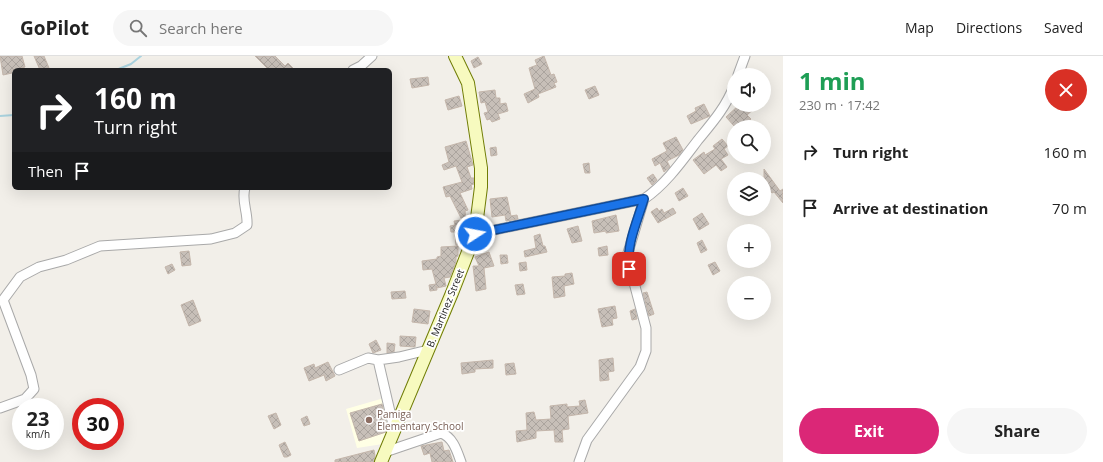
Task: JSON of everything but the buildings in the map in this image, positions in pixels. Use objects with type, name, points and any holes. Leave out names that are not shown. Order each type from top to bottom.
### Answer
[{"type":"street","points":[[357,68],[372,56]]},
{"type":"street","name":"B. Martinez Street","points":[[383,457],[475,234],[481,187],[481,168],[468,83],[455,56]]},
{"type":"street","points":[[741,68],[746,56]]},
{"type":"street","points":[[475,234],[644,199],[657,190],[677,168],[727,103]]},
{"type":"street","points":[[0,408],[26,398],[34,389],[31,376],[3,300],[20,278],[38,267],[66,260],[100,246],[211,239],[235,233],[247,225],[248,215],[244,200],[245,190]]},
{"type":"street","points":[[579,462],[587,440],[640,367],[646,351],[646,328],[627,256],[644,199]]},
{"type":"street","points":[[339,370],[368,358],[378,360],[428,350]]},
{"type":"street","points":[[378,360],[394,429]]},
{"type":"street","points":[[383,457],[441,433],[447,435],[454,444],[461,462]]},
{"type":"shaded area","name":"Pamiga Elementary School","points":[[384,398],[392,430],[383,444],[357,448],[346,409]]},
{"type":"waterway","points":[[121,68],[131,64],[141,56]]},
{"type":"waterway","points":[[0,116],[12,115]]},
{"type":"place","name":"Pamiga Elementary School","points":[[369,420]]},
{"type":"route","points":[[475,234],[644,199],[629,246],[627,256],[629,269]]}]
